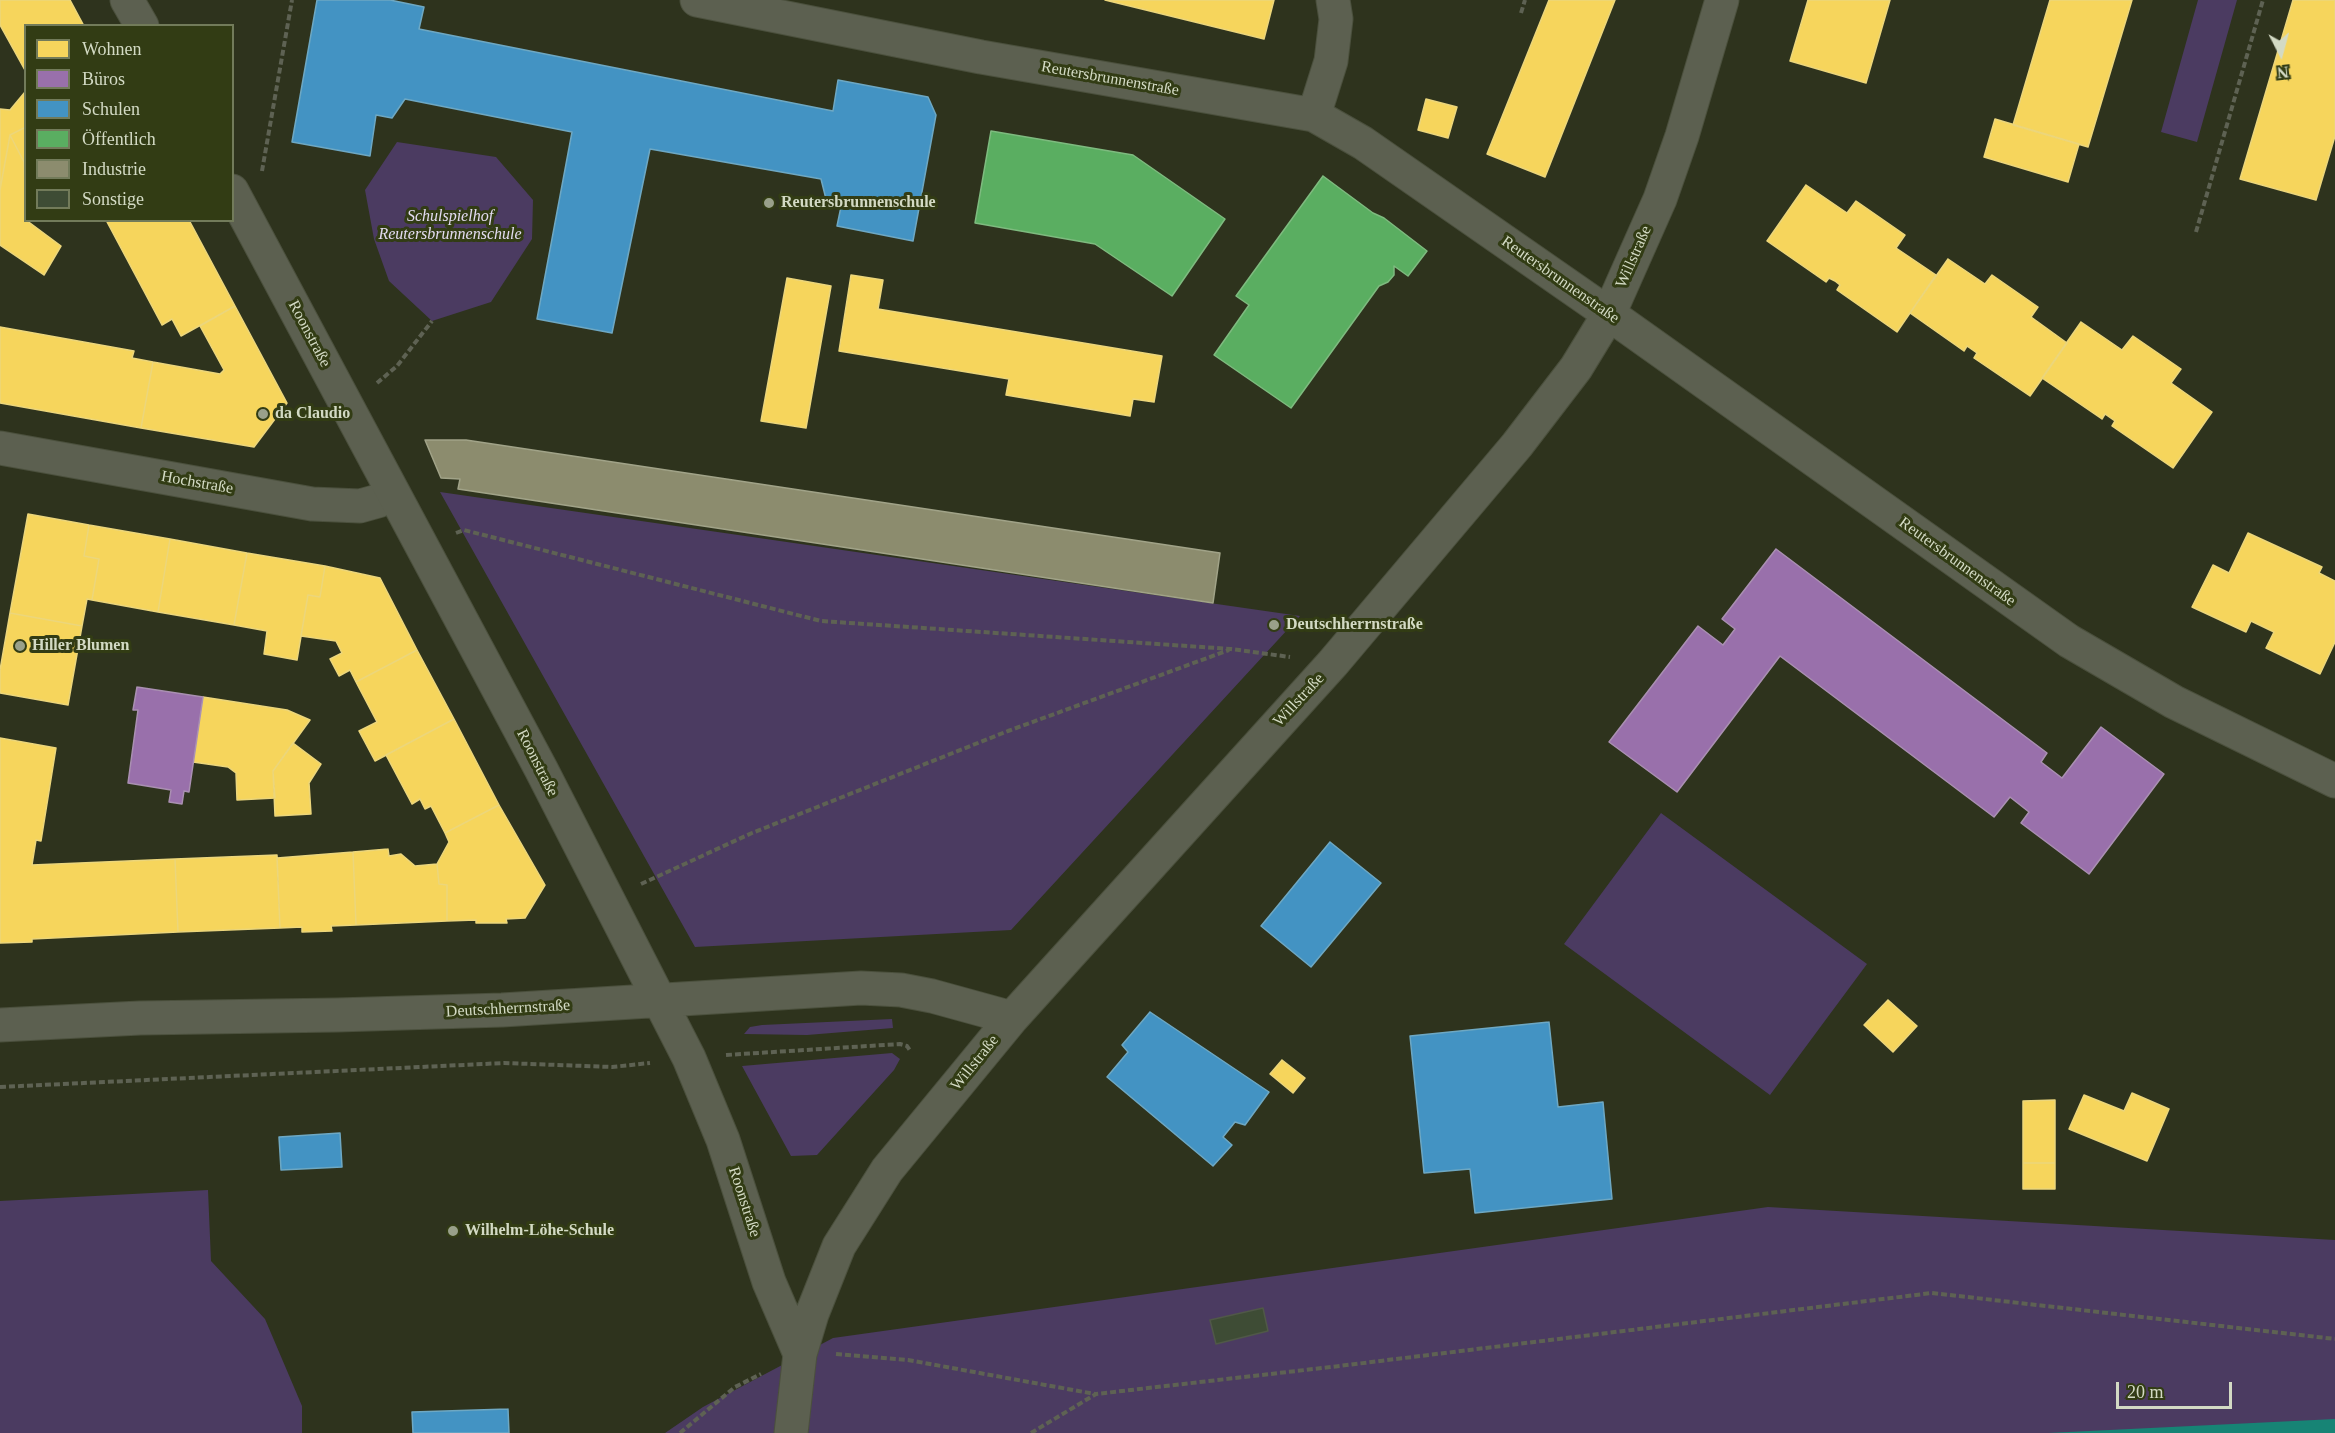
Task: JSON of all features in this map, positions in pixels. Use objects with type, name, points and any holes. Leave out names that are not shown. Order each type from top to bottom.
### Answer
[{"type":"street","points":[[127,0],[141,24]]},
{"type":"street","name":"Reutersbrunnenstraße","points":[[697,0],[981,57],[1314,115],[1363,142],[2069,641],[2184,708],[2335,781]]},
{"type":"street","points":[[1314,115],[1331,61],[1336,19],[1333,0]]},
{"type":"street","name":"Willstraße","points":[[791,1433],[800,1354],[828,1272],[839,1246],[887,1170],[1012,1018],[1333,663],[1531,428],[1576,368],[1609,314],[1652,217],[1673,162],[1722,0]]},
{"type":"street","name":"Roonstraße","points":[[234,195],[349,406],[660,1000],[709,1104],[739,1186],[769,1282],[800,1354]]},
{"type":"street","name":"Hochstraße","points":[[0,448],[312,504],[360,506],[378,501],[392,492]]},
{"type":"street","name":"Deutschherrnstraße","points":[[0,1024],[140,1018],[502,1010],[861,988],[901,990],[941,998],[1012,1018]]},
{"type":"path","points":[[262,172],[292,0]]},
{"type":"path","points":[[1521,13],[1525,0]]},
{"type":"path","points":[[2196,232],[2264,0]]},
{"type":"path","points":[[349,406],[397,366],[432,321]]},
{"type":"path","points":[[421,543],[464,530],[820,621],[1232,649],[1333,663]]},
{"type":"path","points":[[641,884],[752,832],[1008,731],[1232,649]]},
{"type":"path","points":[[738,1054],[900,1044],[907,1046],[911,1052]]},
{"type":"path","points":[[0,1087],[504,1063],[612,1067]]},
{"type":"path","points":[[680,1433],[735,1387],[800,1354],[841,1354],[908,1360],[1096,1394],[1932,1293],[2335,1340]]},
{"type":"path","points":[[1031,1433],[1096,1394]]},
{"type":"green space","points":[[2198,0],[2237,0],[2197,142],[2161,132]]},
{"type":"green space","name":"Schulspielhof Reutersbrunnenschule","points":[[397,142],[496,157],[533,200],[532,239],[491,302],[432,321],[389,281],[374,239],[365,190]]},
{"type":"green space","points":[[440,492],[1300,616],[1011,930],[695,947]]},
{"type":"green space","points":[[1661,813],[1867,964],[1770,1095],[1564,944]]},
{"type":"green space","points":[[892,1019],[893,1028],[807,1035],[744,1034],[750,1027],[762,1025]]},
{"type":"green space","points":[[892,1053],[900,1059],[894,1070],[817,1155],[791,1156],[742,1066]]},
{"type":"green space","points":[[208,1190],[211,1261],[265,1319],[302,1406],[302,1433],[0,1433],[0,1201]]},
{"type":"green space","points":[[1768,1207],[2335,1240],[2335,1433],[665,1433],[703,1407],[833,1338]]},
{"type":"water","points":[[2335,1419],[2335,1433],[2048,1433]]},
{"type":"building: Wohnen","points":[[0,0],[70,0],[83,24],[24,24],[24,68],[0,25]]},
{"type":"building: Wohnen","points":[[1105,0],[1274,0],[1264,39]]},
{"type":"building: Wohnen","points":[[1549,0],[1615,0],[1545,177],[1487,154]]},
{"type":"building: Wohnen","points":[[1808,0],[1890,0],[1866,83],[1790,61]]},
{"type":"building: Wohnen","points":[[2050,0],[2132,0],[2088,147],[2013,125]]},
{"type":"building: Wohnen","points":[[2293,0],[2335,0],[2335,136],[2316,200],[2240,179]]},
{"type":"building: Wohnen","points":[[24,93],[24,128],[10,135],[0,190],[0,109],[10,110]]},
{"type":"building: Wohnen","points":[[1426,99],[1457,107],[1448,138],[1418,130]]},
{"type":"building: Wohnen","points":[[1995,119],[2079,144],[2068,182],[1984,157]]},
{"type":"building: Wohnen","points":[[24,128],[24,162],[10,135]]},
{"type":"building: Wohnen","points":[[10,135],[24,162],[24,222],[29,222],[61,246],[44,275],[0,245],[0,190]]},
{"type":"building: Wohnen","points":[[1806,185],[1847,213],[1856,201],[1905,235],[1896,248],[1936,275],[1897,332],[1837,290],[1840,285],[1835,281],[1829,278],[1826,282],[1767,241]]},
{"type":"building: Wohnen","points":[[107,222],[190,222],[235,306],[181,336],[172,319],[162,325]]},
{"type":"building: Wohnen","points":[[1948,259],[1985,284],[1992,275],[2038,307],[2031,317],[2067,343],[2030,396],[1974,358],[1977,353],[1967,346],[1964,351],[1910,313]]},
{"type":"building: Wohnen","points":[[851,275],[883,280],[878,309],[1162,356],[1154,402],[1133,399],[1130,416],[1006,395],[1009,379],[839,351]]},
{"type":"building: Wohnen","points":[[787,278],[831,286],[806,428],[761,421]]},
{"type":"building: Wohnen","points":[[235,306],[287,403],[254,447],[141,428],[153,362],[220,374],[224,370],[200,326]]},
{"type":"building: Wohnen","points":[[2081,322],[2122,350],[2133,336],[2181,369],[2171,383],[2212,412],[2173,468],[2112,426],[2115,421],[2105,414],[2102,419],[2042,378]]},
{"type":"building: Wohnen","points":[[0,327],[134,351],[132,358],[153,362],[141,428],[0,403]]},
{"type":"building: Wohnen","points":[[28,514],[89,525],[84,556],[99,559],[92,600],[87,599],[82,626],[10,613]]},
{"type":"building: Wohnen","points":[[89,525],[170,539],[158,612],[92,600],[99,559],[84,556]]},
{"type":"building: Wohnen","points":[[2248,533],[2322,567],[2319,573],[2335,581],[2335,642],[2320,674],[2266,648],[2274,632],[2251,621],[2246,632],[2192,607],[2213,565],[2229,573]]},
{"type":"building: Wohnen","points":[[170,539],[247,553],[234,625],[158,612]]},
{"type":"building: Wohnen","points":[[247,553],[325,566],[320,597],[308,595],[297,660],[264,654],[267,631],[234,625]]},
{"type":"building: Wohnen","points":[[325,566],[380,578],[417,650],[356,682],[350,670],[339,676],[330,659],[342,653],[336,641],[301,636],[308,595],[320,597]]},
{"type":"building: Wohnen","points":[[10,613],[82,626],[68,705],[0,693],[0,670]]},
{"type":"building: Wohnen","points":[[417,650],[454,719],[375,761],[359,731],[377,722],[356,682]]},
{"type":"building: Wohnen","points":[[203,697],[287,710],[310,720],[273,771],[275,798],[237,800],[236,773],[228,767],[193,762]]},
{"type":"building: Wohnen","points":[[454,719],[499,805],[445,833],[431,806],[425,809],[420,799],[412,804],[386,755]]},
{"type":"building: Wohnen","points":[[0,738],[56,748],[41,841],[36,840],[32,865],[175,859],[178,932],[32,939],[32,942],[0,943]]},
{"type":"building: Wohnen","points":[[293,743],[321,764],[309,783],[311,814],[275,816],[273,771]]},
{"type":"building: Wohnen","points":[[499,805],[545,885],[525,918],[506,919],[507,923],[476,923],[476,920],[447,921],[447,885],[439,884],[437,864],[449,842],[445,833]]},
{"type":"building: Wohnen","points":[[388,849],[389,856],[401,854],[415,866],[437,864],[439,884],[447,885],[447,921],[356,925],[353,852]]},
{"type":"building: Wohnen","points":[[353,852],[356,925],[331,926],[332,931],[302,932],[302,927],[280,928],[277,858]]},
{"type":"building: Wohnen","points":[[277,855],[280,928],[178,932],[175,859]]},
{"type":"building: Wohnen","points":[[1888,1000],[1917,1026],[1893,1052],[1864,1025]]},
{"type":"building: Wohnen","points":[[1282,1060],[1305,1078],[1293,1093],[1270,1074]]},
{"type":"building: Wohnen","points":[[2132,1093],[2169,1109],[2147,1161],[2069,1129],[2084,1095],[2124,1111]]},
{"type":"building: Wohnen","points":[[2055,1100],[2055,1163],[2023,1163],[2023,1101]]},
{"type":"building: Wohnen","points":[[2023,1163],[2055,1163],[2055,1189],[2023,1189]]},
{"type":"building: Büros","points":[[1776,549],[2047,753],[2041,762],[2062,778],[2101,727],[2164,774],[2089,874],[2021,823],[2029,812],[2010,797],[1994,817],[1780,656],[1677,792],[1609,742],[1698,626],[1723,645],[1735,629],[1722,619]]},
{"type":"building: Büros","points":[[137,687],[203,697],[189,792],[184,791],[182,804],[169,802],[171,790],[128,783],[138,710],[133,710]]},
{"type":"building: Schulen","points":[[317,0],[390,0],[424,7],[419,29],[833,111],[838,80],[928,97],[936,115],[913,241],[837,226],[842,202],[826,199],[821,179],[650,149],[612,333],[537,319],[572,132],[405,99],[392,118],[376,115],[370,156],[292,142]]},
{"type":"building: Schulen","points":[[1330,842],[1381,883],[1311,967],[1261,926]]},
{"type":"building: Schulen","points":[[1150,1012],[1269,1092],[1245,1125],[1235,1122],[1223,1137],[1232,1145],[1213,1166],[1107,1077],[1128,1052],[1122,1045]]},
{"type":"building: Schulen","points":[[1549,1022],[1558,1107],[1603,1102],[1612,1199],[1475,1213],[1470,1169],[1424,1173],[1410,1036]]},
{"type":"building: Schulen","points":[[340,1133],[342,1167],[281,1170],[279,1137]]},
{"type":"building: Schulen","points":[[508,1409],[509,1433],[413,1433],[412,1412]]},
{"type":"building: Öffentlich","points":[[991,131],[1133,155],[1225,219],[1172,296],[1095,244],[975,223]]},
{"type":"building: Öffentlich","points":[[1323,176],[1427,251],[1408,276],[1394,266],[1394,275],[1388,282],[1379,286],[1291,408],[1214,355],[1249,305],[1236,296]]},
{"type":"building: Industrie","points":[[425,440],[466,440],[1220,553],[1213,603],[458,489],[460,479],[441,478]]},
{"type":"building: Sonstige","points":[[1263,1308],[1268,1331],[1216,1344],[1210,1320]]},
{"type":"place","name":"Reutersbrunnenschule","points":[[769,203]]},
{"type":"place","name":"da Claudio","points":[[263,414]]},
{"type":"place","name":"Deutschherrnstraße","points":[[1274,625]]},
{"type":"place","name":"Hiller Blumen","points":[[20,646]]},
{"type":"place","name":"Wilhelm-Löhe-Schule","points":[[453,1231]]}]
